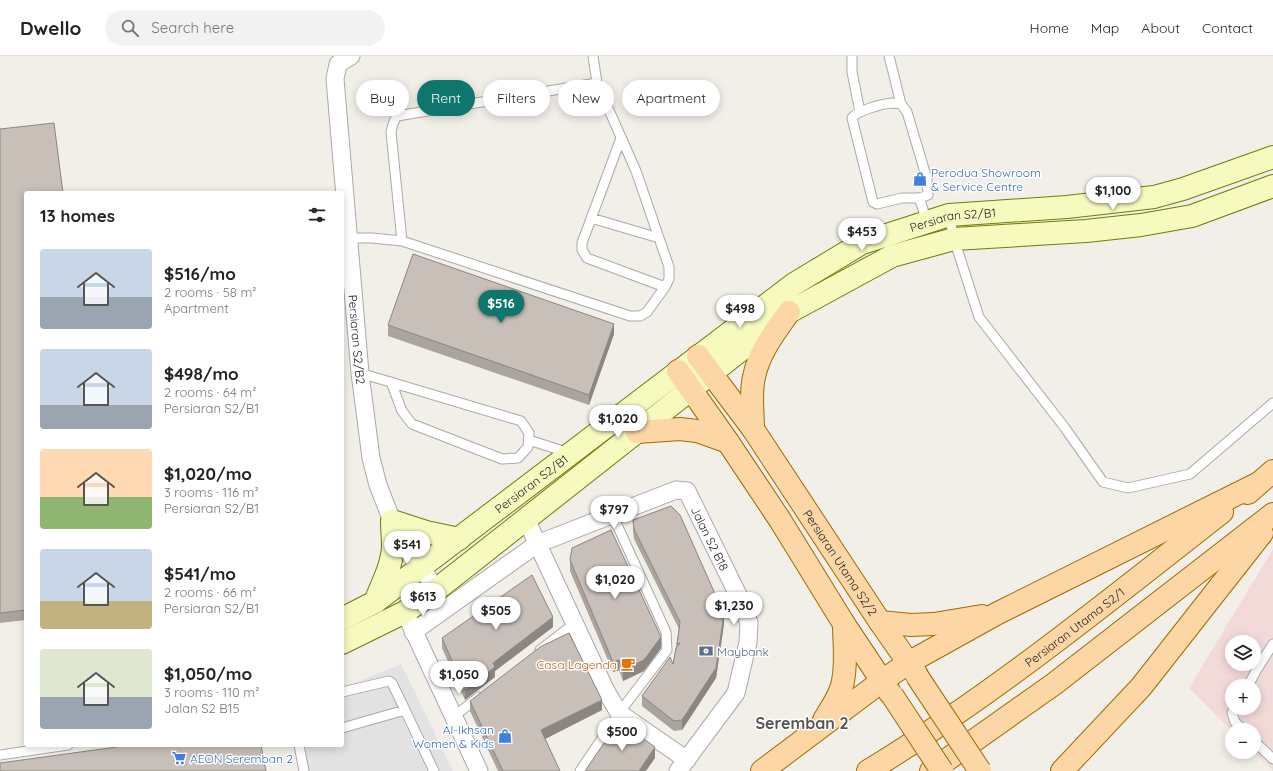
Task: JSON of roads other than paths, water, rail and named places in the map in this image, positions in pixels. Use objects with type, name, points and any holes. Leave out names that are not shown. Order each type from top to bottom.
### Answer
[{"type":"main road","points":[[753,429],[753,378],[757,363],[764,349],[789,312]]},
{"type":"main road","name":"Persiaran Utama S2/2","points":[[698,356],[753,429],[980,771]]},
{"type":"main road","points":[[678,371],[692,389],[780,520],[844,624],[942,771]]},
{"type":"main road","points":[[637,432],[680,429],[697,431],[728,442]]},
{"type":"main road","points":[[762,771],[818,729],[887,688],[998,613],[1266,477]]},
{"type":"main road","name":"Persiaran Utama S2/1","points":[[868,771],[905,748],[1038,656],[1266,477]]},
{"type":"main road","points":[[931,771],[1054,684],[1273,514]]},
{"type":"main road","points":[[1062,771],[1141,687],[1273,519]]},
{"type":"main road","points":[[880,622],[910,625],[934,624],[998,613]]},
{"type":"main road","points":[[818,729],[836,700],[843,682],[845,665],[844,624]]},
{"type":"main road","points":[[1081,771],[1122,707]]},
{"type":"street","name":"Persiaran S2/B2","points":[[340,59],[335,79],[360,373],[371,458],[378,485],[392,521],[436,590]]},
{"type":"street","name":"Persiaran S2/B1","points":[[344,618],[375,602],[794,284],[862,243],[949,215],[1067,207],[1154,197],[1183,189],[1273,157]]},
{"type":"street","name":"Persiaran S2/B1","points":[[344,642],[409,622],[436,590],[789,312],[892,256],[954,239],[1086,230],[1148,224],[1192,216],[1273,186]]},
{"type":"street","name":"Jalan S2 B18","points":[[409,622],[537,544],[613,516],[676,490],[688,491],[741,601],[749,623],[748,642],[736,692],[683,766]]},
{"type":"street","points":[[526,519],[606,691],[619,713],[683,766]]},
{"type":"street","points":[[375,602],[388,571],[392,555],[392,521],[426,532],[459,539]]},
{"type":"street","points":[[409,622],[479,771]]},
{"type":"lane","points":[[593,56],[597,80]]},
{"type":"lane","points":[[852,56],[852,72],[860,112]]},
{"type":"lane","points":[[889,56],[901,104],[907,112],[927,179],[928,195],[918,198],[902,198],[877,204],[873,202],[852,118],[860,112],[883,104],[901,104]]},
{"type":"lane","points":[[402,241],[391,132],[396,117],[558,89]]},
{"type":"lane","points":[[348,238],[372,238],[402,241],[630,316],[640,316],[647,312],[665,287],[669,279],[669,268],[636,171],[611,116]]},
{"type":"lane","points":[[621,138],[582,243],[582,250],[587,258],[665,287]]},
{"type":"lane","points":[[918,198],[923,209],[925,222]]},
{"type":"lane","points":[[949,215],[954,239],[979,317],[1065,428],[1103,482],[1128,488],[1190,474],[1273,403]]},
{"type":"lane","points":[[591,218],[659,238]]},
{"type":"lane","points":[[360,373],[391,382],[521,421],[529,433],[528,447],[518,458],[502,459],[412,424],[402,411],[391,382]]},
{"type":"lane","points":[[528,440],[570,454]]},
{"type":"lane","points":[[580,771],[619,713],[667,650],[668,641],[666,632],[613,516]]},
{"type":"lane","points":[[532,656],[574,623]]},
{"type":"lane","points":[[1252,679],[1273,644]]},
{"type":"lane","points":[[344,692],[389,681],[392,683],[434,771]]},
{"type":"lane","points":[[454,718],[484,694]]},
{"type":"lane","points":[[344,727],[405,710]]},
{"type":"lane","points":[[0,755],[54,747]]},
{"type":"lane","points":[[299,747],[304,771]]},
{"type":"lane","points":[[1261,748],[1273,759]]},
{"type":"place","name":"Perodua Showroom & Service Centre","points":[[920,179]]},
{"type":"place","name":"Maybank","points":[[706,651]]},
{"type":"place","name":"Casa Lagenda","points":[[628,664]]},
{"type":"place","name":"Al-Ikhsan Women & Kids","points":[[505,736]]},
{"type":"place","name":"AEON Seremban 2","points":[[179,758]]},
{"type":"district","name":"Seremban 2","points":[[802,723]]}]
